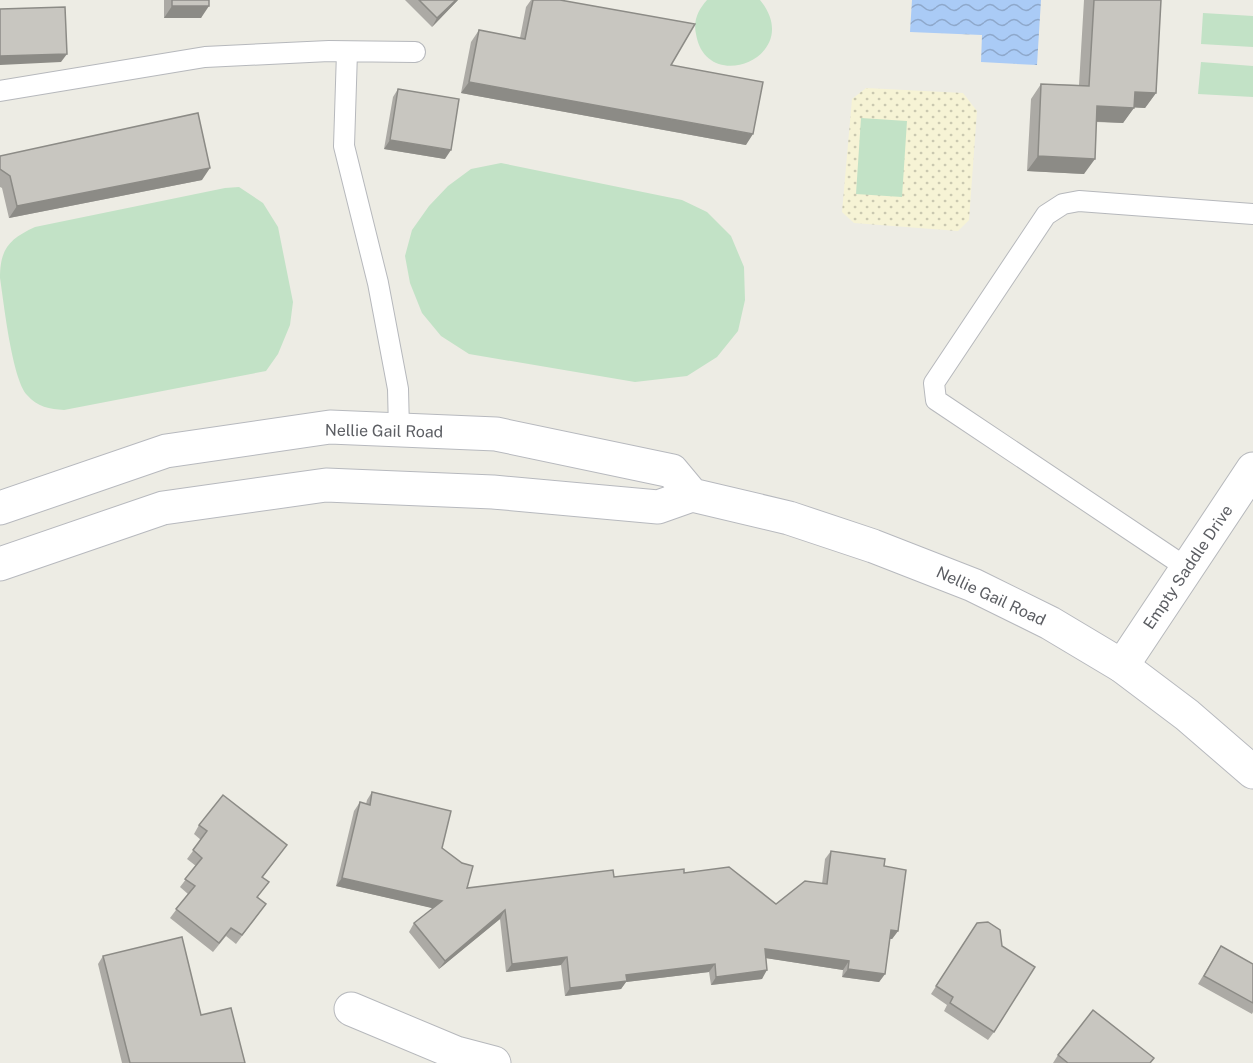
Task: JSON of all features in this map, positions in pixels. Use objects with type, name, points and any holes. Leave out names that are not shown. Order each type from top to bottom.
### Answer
[{"type":"street","name":"Nellie Gail Road","points":[[0,508],[166,451],[330,427],[496,434],[672,471],[692,495],[789,518],[873,546],[973,585],[1050,623],[1122,666],[1187,715],[1253,772]]},
{"type":"street","name":"Empty Saddle Drive","points":[[1122,666],[1253,469]]},
{"type":"street","points":[[1,561],[163,508],[326,485],[493,492],[658,507],[692,495]]},
{"type":"street","points":[[351,1009],[456,1053],[494,1063]]},
{"type":"lane","points":[[347,52],[344,146],[378,283],[398,390],[399,430]]},
{"type":"lane","points":[[0,91],[205,57],[415,52]]},
{"type":"lane","points":[[1187,568],[936,400],[934,383],[1046,215],[1063,204],[1079,201],[1253,214]]},
{"type":"sand","points":[[866,88],[963,93],[977,111],[969,220],[958,231],[854,223],[842,212],[852,99]]},
{"type":"green space","points":[[707,0],[760,0],[771,20],[771,38],[763,52],[749,62],[733,66],[717,63],[704,53],[696,34],[695,25],[699,12]]},
{"type":"green space","points":[[1203,13],[1253,16],[1253,47],[1201,44]]},
{"type":"green space","points":[[1201,62],[1253,66],[1253,97],[1198,94]]},
{"type":"green space","points":[[861,118],[907,121],[902,197],[856,194]]},
{"type":"green space","points":[[501,163],[682,200],[707,212],[731,236],[744,267],[745,300],[738,331],[717,357],[687,376],[635,382],[469,354],[441,336],[422,313],[410,283],[405,256],[412,230],[429,206],[448,186],[471,169]]},
{"type":"green space","points":[[239,187],[263,203],[278,227],[293,302],[290,325],[278,354],[266,371],[64,410],[44,407],[27,395],[13,357],[0,278],[4,252],[12,241],[35,227]]},
{"type":"water","points":[[912,0],[1041,0],[1037,65],[981,62],[982,35],[910,32]]},
{"type":"building","points":[[172,0],[209,0],[209,6],[172,6]]},
{"type":"building","points":[[419,0],[456,0],[437,18]]},
{"type":"building","points":[[533,0],[560,0],[695,24],[671,65],[763,82],[753,134],[469,82],[479,30],[525,39]]},
{"type":"building","points":[[1094,0],[1161,0],[1156,93],[1135,92],[1134,108],[1097,106],[1095,159],[1038,156],[1041,84],[1089,86]]},
{"type":"building","points":[[65,7],[67,54],[0,56],[0,9]]},
{"type":"building","points":[[398,89],[459,99],[451,150],[390,140]]},
{"type":"building","points":[[198,113],[210,168],[17,206],[10,176],[0,169],[0,156]]},
{"type":"building","points":[[372,792],[451,811],[442,848],[462,863],[473,866],[467,888],[613,870],[614,877],[684,869],[684,873],[729,867],[776,904],[805,881],[827,884],[831,851],[885,859],[884,866],[906,870],[898,931],[891,930],[885,974],[848,969],[849,961],[765,949],[767,970],[716,977],[715,964],[626,975],[627,981],[570,988],[567,957],[512,964],[505,910],[445,961],[414,923],[442,901],[342,878],[360,802],[370,805]]},
{"type":"building","points":[[223,795],[287,845],[262,877],[269,882],[257,897],[266,904],[242,935],[231,928],[219,943],[176,909],[195,886],[185,879],[202,858],[193,850],[207,831],[199,825]]},
{"type":"building","points":[[988,922],[1000,930],[1002,946],[1035,967],[994,1032],[950,1003],[953,997],[936,986],[977,923]]},
{"type":"building","points":[[182,937],[201,1015],[231,1008],[245,1063],[130,1063],[103,956]]},
{"type":"building","points":[[1221,946],[1253,964],[1253,1003],[1204,976]]},
{"type":"building","points":[[1093,1010],[1154,1058],[1150,1063],[1068,1063],[1058,1055]]}]
